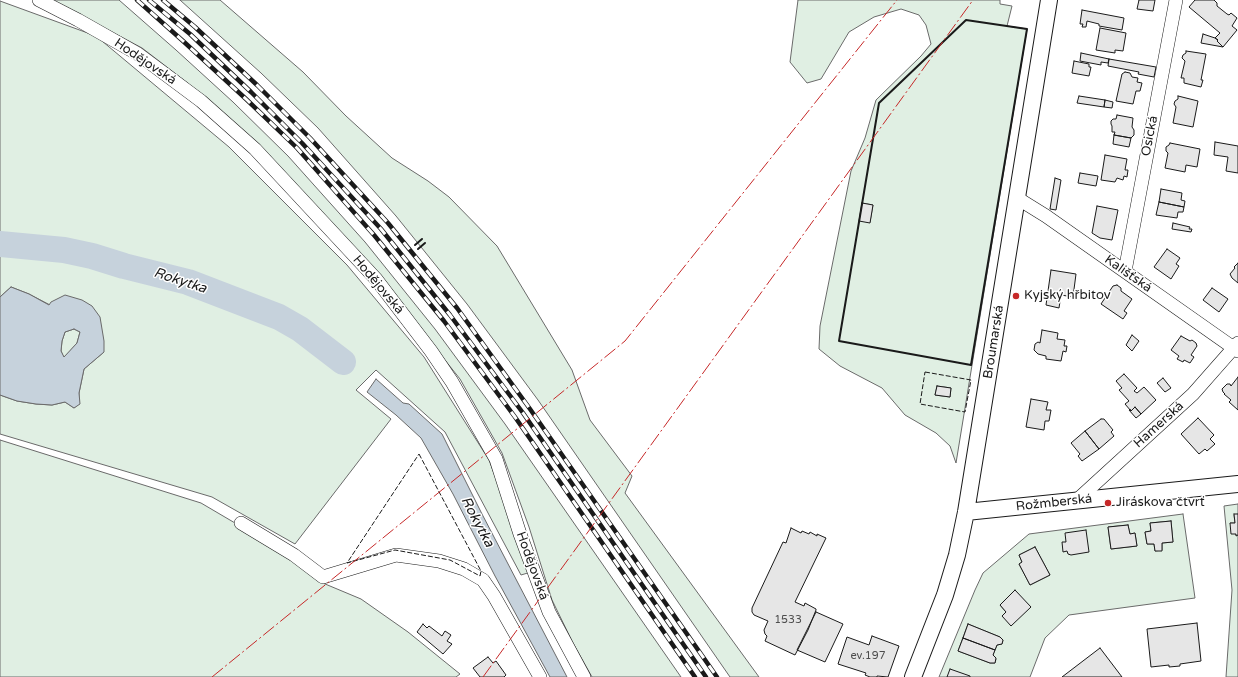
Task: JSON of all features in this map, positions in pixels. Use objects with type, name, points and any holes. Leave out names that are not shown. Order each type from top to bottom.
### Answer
[{"type":"street","name":"Hodějovská","points":[[39,0],[138,54],[200,101],[255,149],[376,279],[431,351],[452,382],[496,459],[520,534],[550,612],[584,677]]},
{"type":"street","name":"Broumarská","points":[[913,677],[945,595],[957,555],[966,512],[1049,0]]},
{"type":"street","name":"Osická","points":[[1125,271],[1176,0]]},
{"type":"street","name":"Kališťská","points":[[1017,198],[1046,216],[1237,347]]},
{"type":"street","name":"Hamerská","points":[[1076,501],[1193,394],[1237,347]]},
{"type":"street","name":"Rožmberská","points":[[966,512],[1238,484]]},
{"type":"street","points":[[241,523],[294,555],[323,577],[396,555],[439,561],[464,569],[483,580],[494,596],[540,677]]},
{"type":"green space","points":[[52,0],[119,0],[233,102],[288,156],[365,242],[435,329],[505,424],[681,677],[592,677],[552,600],[529,527],[502,453],[460,379],[379,277],[189,84],[142,48]]},
{"type":"green space","points":[[180,0],[220,0],[303,72],[346,116],[392,158],[428,181],[449,197],[497,246],[572,370],[590,420],[632,476],[625,493],[759,677],[730,677],[538,400],[467,304],[396,216],[318,128],[261,73]]},
{"type":"green space","points":[[798,0],[1000,0],[1000,4],[1012,6],[1007,26],[1027,29],[956,463],[950,446],[936,433],[905,415],[882,388],[840,366],[819,349],[820,326],[851,171],[865,138],[876,100],[921,56],[931,44],[926,25],[919,15],[901,9],[874,17],[849,32],[821,79],[807,83],[790,62]],"holes":[[[862,203],[873,205],[870,222]],[[937,386],[951,388],[950,397],[935,395]]]},
{"type":"green space","points":[[0,1],[96,36],[229,147],[347,265],[424,357],[489,460],[531,572],[521,575],[445,432],[376,370],[356,390],[391,419],[295,544],[212,497],[0,434],[0,395],[17,401],[36,404],[52,405],[65,402],[74,408],[79,404],[79,393],[84,369],[104,352],[50,305],[11,287],[0,297]]},
{"type":"green space","points":[[74,329],[80,332],[77,343],[64,358],[61,351],[65,332]]},
{"type":"green space","points":[[0,440],[201,503],[269,543],[318,581],[361,599],[408,632],[460,674],[456,677],[0,677]]},
{"type":"green space","points":[[1238,504],[1238,514],[1234,515],[1235,523],[1230,523],[1236,535],[1238,535],[1238,677],[1226,677],[1232,590],[1224,506]]},
{"type":"green space","points":[[1183,514],[1195,598],[1069,615],[1045,638],[1030,677],[939,677],[983,573],[1029,534]],"holes":[[[1171,521],[1173,542],[1162,543],[1162,550],[1155,551],[1154,544],[1147,544],[1145,532],[1151,531],[1150,523]],[[1128,525],[1130,534],[1135,533],[1137,546],[1111,549],[1108,527]],[[1035,547],[1050,575],[1030,585],[1019,564],[1022,562],[1019,555]],[[1015,591],[1011,626],[1006,612],[1000,605]],[[968,624],[1000,637],[1003,640],[1002,644],[997,645],[993,655],[996,659],[995,663],[990,663],[958,651]]]},
{"type":"water","points":[[11,287],[29,294],[49,305],[51,302],[65,295],[82,300],[92,306],[100,317],[104,341],[104,352],[84,369],[79,393],[80,404],[74,408],[65,402],[52,405],[36,404],[17,401],[0,395],[0,297]],"holes":[[[74,329],[80,332],[77,343],[64,357],[61,351],[65,332]]]},
{"type":"water","points":[[376,379],[403,403],[409,404],[442,434],[567,677],[550,677],[495,576],[453,494],[421,438],[396,415],[367,392]]},
{"type":"building","points":[[1139,0],[1155,0],[1153,11],[1137,9]]},
{"type":"building","points":[[1195,0],[1214,0],[1217,3],[1217,6],[1227,14],[1229,15],[1231,13],[1237,18],[1232,26],[1237,30],[1223,47],[1215,38],[1220,33],[1189,7]]},
{"type":"building","points":[[1082,10],[1124,18],[1122,30],[1099,26],[1099,24],[1087,21],[1086,27],[1082,27],[1083,24],[1080,24]]},
{"type":"building","points":[[1100,28],[1126,33],[1123,51],[1115,50],[1115,53],[1096,50]]},
{"type":"building","points":[[1203,34],[1215,38],[1223,47],[1201,43]]},
{"type":"building","points":[[1186,51],[1206,54],[1201,87],[1184,83],[1184,78],[1181,78],[1185,61],[1182,58]]},
{"type":"building","points":[[1081,53],[1109,59],[1108,63],[1101,62],[1101,65],[1080,61]]},
{"type":"building","points":[[1109,59],[1156,67],[1154,77],[1138,74],[1139,72],[1108,66]]},
{"type":"building","points":[[1074,61],[1089,64],[1089,67],[1091,67],[1089,76],[1072,73]]},
{"type":"building","points":[[1125,72],[1130,73],[1132,77],[1138,78],[1137,82],[1142,83],[1140,91],[1136,91],[1133,104],[1116,101],[1122,74]]},
{"type":"building","points":[[1079,96],[1105,100],[1104,107],[1077,103]]},
{"type":"building","points":[[1178,96],[1198,101],[1193,127],[1173,123],[1176,107],[1174,104],[1178,99]]},
{"type":"building","points":[[1105,100],[1113,102],[1112,108],[1104,107]]},
{"type":"building","points":[[1117,115],[1133,118],[1132,127],[1134,130],[1134,135],[1131,138],[1114,135],[1115,132],[1112,132],[1111,121],[1116,119]]},
{"type":"building","points":[[1114,135],[1131,138],[1129,147],[1113,144]]},
{"type":"building","points":[[1215,142],[1238,146],[1238,173],[1226,171],[1228,157],[1214,155]]},
{"type":"building","points":[[1170,143],[1200,149],[1197,167],[1186,165],[1185,172],[1165,168],[1168,153],[1166,151],[1166,147]]},
{"type":"building","points":[[1105,155],[1127,159],[1125,170],[1128,170],[1127,177],[1124,176],[1123,180],[1117,178],[1115,182],[1101,180]]},
{"type":"building","points":[[1080,173],[1098,176],[1096,186],[1078,183]]},
{"type":"building","points":[[1055,178],[1061,180],[1056,210],[1050,209]]},
{"type":"building","points":[[1161,189],[1182,193],[1181,200],[1185,201],[1184,207],[1159,202]]},
{"type":"building","points":[[1159,202],[1184,207],[1183,212],[1178,212],[1177,218],[1156,215]]},
{"type":"building","points":[[862,203],[873,205],[870,223],[859,221]]},
{"type":"building","points":[[1097,206],[1118,210],[1112,240],[1100,238],[1092,233]]},
{"type":"building","points":[[1173,223],[1190,227],[1189,229],[1192,229],[1191,232],[1172,229]]},
{"type":"building","points":[[1167,249],[1180,258],[1176,264],[1179,266],[1171,279],[1154,267]]},
{"type":"building","points":[[1238,263],[1238,283],[1230,274]]},
{"type":"building","points":[[1051,270],[1076,274],[1073,297],[1061,295],[1059,308],[1046,305]]},
{"type":"building","points":[[1117,285],[1121,288],[1121,291],[1132,299],[1124,311],[1127,313],[1123,319],[1101,304],[1113,286]]},
{"type":"building","points":[[1212,288],[1228,299],[1219,312],[1203,300]]},
{"type":"building","points":[[1042,330],[1058,333],[1057,339],[1065,340],[1064,346],[1067,346],[1066,352],[1063,351],[1061,361],[1046,359],[1046,356],[1038,354],[1034,350],[1035,344],[1038,342],[1040,343]]},
{"type":"building","points":[[1132,335],[1139,341],[1132,351],[1126,345]]},
{"type":"building","points":[[1181,336],[1190,341],[1192,340],[1197,346],[1191,355],[1194,357],[1190,363],[1177,359],[1179,356],[1171,350]]},
{"type":"building","points":[[1124,374],[1137,388],[1134,391],[1137,393],[1144,387],[1156,400],[1141,414],[1135,407],[1131,411],[1125,404],[1129,401],[1119,390],[1122,388],[1116,381]]},
{"type":"building","points":[[1238,377],[1238,410],[1229,402],[1231,400],[1224,394],[1222,389],[1227,384],[1230,384],[1231,386]]},
{"type":"building","points":[[1163,378],[1171,388],[1165,392],[1157,383]]},
{"type":"building","points":[[937,386],[951,388],[950,397],[935,395]]},
{"type":"building","points":[[1031,399],[1048,402],[1046,410],[1051,410],[1049,421],[1045,421],[1044,430],[1026,427]]},
{"type":"building","points":[[1135,407],[1141,414],[1136,418],[1129,410],[1130,409],[1131,411]]},
{"type":"building","points":[[1198,418],[1214,435],[1210,439],[1215,444],[1207,451],[1205,449],[1199,454],[1181,434]]},
{"type":"building","points":[[1101,419],[1104,419],[1113,430],[1111,432],[1114,436],[1099,449],[1085,431]]},
{"type":"building","points":[[1085,431],[1099,449],[1082,461],[1078,456],[1080,454],[1071,443]]},
{"type":"building","points":[[1234,514],[1238,514],[1238,535],[1236,536],[1236,534],[1231,534],[1230,523],[1235,523]]},
{"type":"building","points":[[1171,521],[1173,542],[1162,543],[1162,551],[1155,551],[1154,544],[1147,544],[1145,532],[1151,531],[1150,523]]},
{"type":"building","points":[[1128,525],[1130,534],[1135,533],[1137,546],[1111,549],[1108,527]]},
{"type":"building","points":[[791,528],[801,533],[802,531],[809,534],[810,532],[817,536],[817,534],[826,538],[795,602],[804,606],[805,603],[816,610],[808,630],[795,655],[765,641],[767,636],[764,630],[768,621],[754,615],[752,612],[752,608],[783,542],[786,543]]},
{"type":"building","points":[[1086,530],[1089,552],[1071,555],[1068,554],[1067,551],[1063,552],[1062,542],[1066,542],[1065,533]]},
{"type":"building","points":[[1035,547],[1050,575],[1030,585],[1019,564],[1022,562],[1019,555]]},
{"type":"building","points":[[1015,590],[1031,607],[1011,626],[1002,616],[1006,612],[1000,605]]},
{"type":"building","points":[[816,612],[843,624],[825,662],[797,650]]},
{"type":"building","points":[[1197,623],[1201,661],[1180,664],[1180,666],[1169,667],[1169,665],[1151,667],[1147,629]]},
{"type":"building","points":[[423,624],[427,628],[429,626],[442,636],[445,631],[451,635],[447,641],[452,644],[443,654],[417,632]]},
{"type":"building","points":[[968,624],[1000,637],[1003,640],[1002,644],[997,645],[995,650],[963,638]]},
{"type":"building","points":[[872,636],[899,646],[888,677],[870,677],[865,675],[866,673],[838,664],[847,637],[869,645]]},
{"type":"building","points":[[963,638],[995,650],[993,655],[996,658],[995,663],[990,663],[958,651]]},
{"type":"building","points":[[1100,648],[1122,677],[1062,677]]},
{"type":"building","points":[[488,657],[493,663],[496,661],[506,675],[504,677],[480,677],[473,668]]},
{"type":"building","points":[[950,669],[970,676],[970,677],[947,677]]},
{"type":"waterway","name":"Rokytka","points":[[0,244],[64,250],[188,282],[279,317],[300,329],[343,362]]},
{"type":"railway","points":[[137,0],[246,99],[297,148],[374,235],[444,321],[515,417],[695,677]]},
{"type":"railway","points":[[149,0],[190,34],[251,92],[302,143],[381,229],[450,315],[523,413],[706,677]]},
{"type":"railway","points":[[163,0],[195,27],[257,85],[310,138],[388,223],[457,308],[530,409],[717,677]]},
{"type":"fence","points":[[925,372],[971,380],[965,412],[920,404],[925,372]]},
{"type":"fence","points":[[419,454],[481,571],[480,576],[450,560],[395,550],[347,563],[419,454]]},
{"type":"wall","points":[[966,20],[1027,29],[971,365],[839,341],[879,103],[966,20]]},
{"type":"wall","points":[[415,245],[422,239]]},
{"type":"wall","points":[[418,249],[425,243]]},
{"type":"power","points":[[212,677],[625,341],[897,0]]},
{"type":"power","points":[[483,677],[973,0]]},
{"type":"place","name":"Kyjský hřbitov","points":[[1016,296]]},
{"type":"place","name":"Jiráskova čtvrť","points":[[1108,503]]}]
